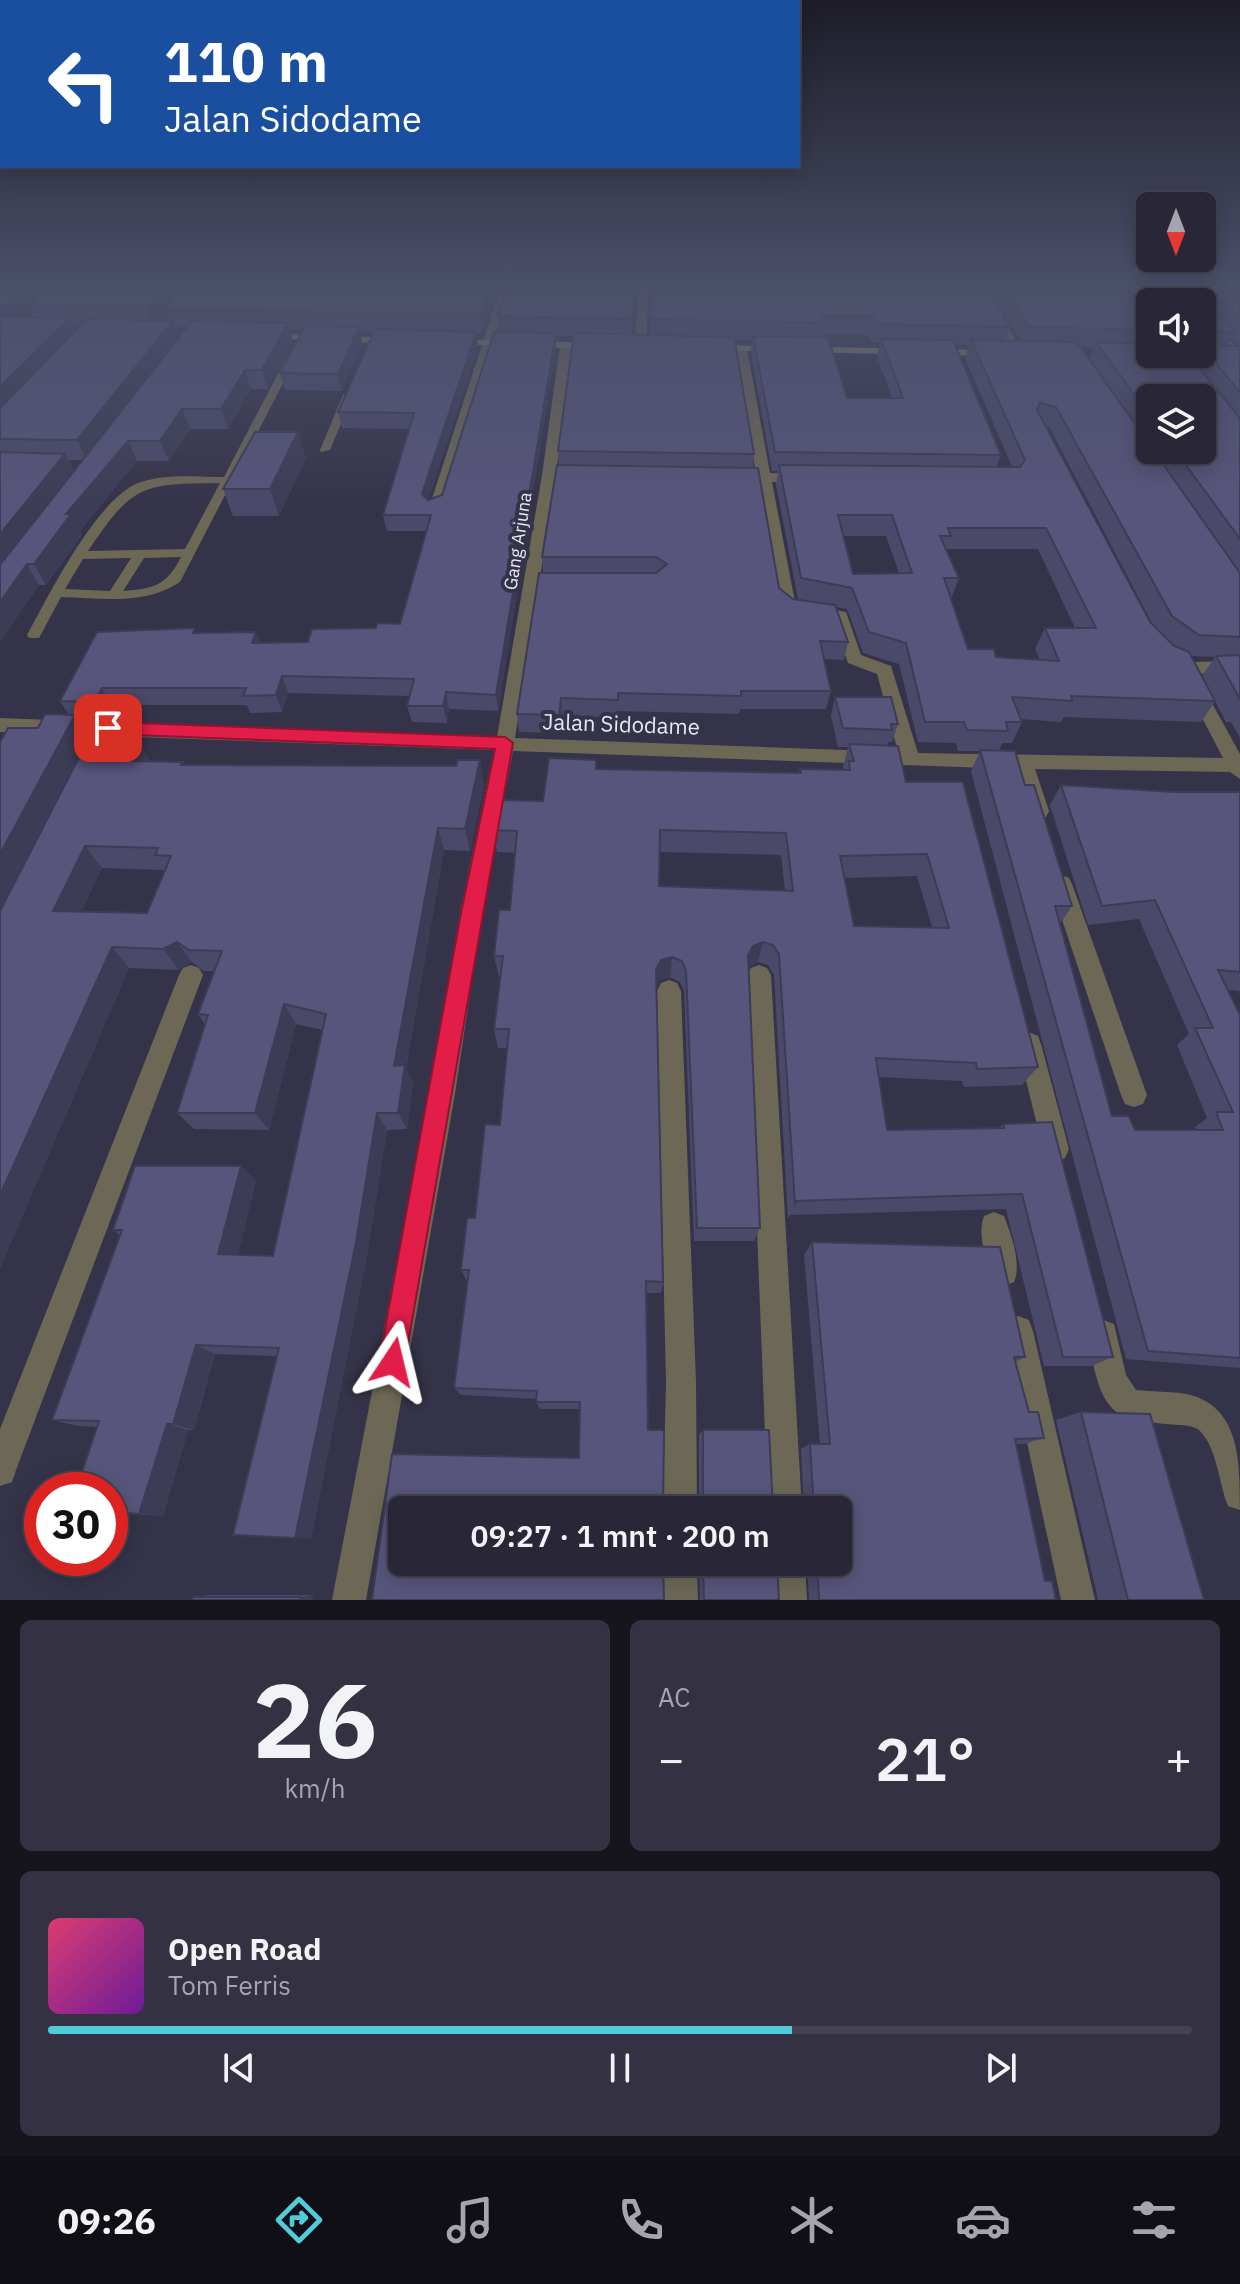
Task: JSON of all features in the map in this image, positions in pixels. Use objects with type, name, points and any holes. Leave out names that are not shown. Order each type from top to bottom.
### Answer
[{"type":"street","points":[[435,511],[482,361]]},
{"type":"street","name":"Gang Arjuna","points":[[349,1600],[442,1094],[471,913],[540,583],[557,475],[565,361]]},
{"type":"street","points":[[743,361],[787,605],[802,611],[840,616],[854,659],[885,670],[910,759]]},
{"type":"street","points":[[958,361],[961,367]]},
{"type":"street","points":[[719,477],[811,478]]},
{"type":"street","points":[[1156,650],[1163,659],[1185,668],[1240,667]]},
{"type":"street","points":[[1185,668],[1239,767]]},
{"type":"street","name":"Jalan Sidodame","points":[[0,725],[955,761],[1239,767]]},
{"type":"street","points":[[94,755],[108,728]]},
{"type":"street","points":[[955,761],[962,790]]},
{"type":"street","points":[[1023,762],[1047,839]]},
{"type":"street","points":[[1056,868],[1134,1095]]},
{"type":"street","points":[[0,1470],[191,975]]},
{"type":"street","points":[[759,975],[784,1496]]},
{"type":"street","points":[[669,991],[681,1382],[680,1496]]},
{"type":"street","points":[[1024,1025],[1063,1178]]},
{"type":"street","points":[[994,1226],[1078,1600]]},
{"type":"street","points":[[1098,1316],[1117,1393],[1124,1402],[1133,1406],[1198,1409],[1208,1414],[1217,1423],[1240,1494]]},
{"type":"street","points":[[680,1576],[681,1600]]},
{"type":"street","points":[[789,1576],[790,1600]]},
{"type":"lane","points":[[57,593],[164,589],[176,579],[291,361]]},
{"type":"lane","points":[[325,450],[350,392]]},
{"type":"lane","points":[[34,635],[114,504],[139,486],[228,480]]},
{"type":"lane","points":[[81,555],[189,553]]},
{"type":"lane","points":[[115,593],[140,554]]},
{"type":"lane","points":[[16,748],[29,726]]},
{"type":"building","points":[[0,361],[27,361],[0,387]]},
{"type":"building","points":[[46,361],[141,361],[77,440],[0,439],[0,408]]},
{"type":"building","points":[[161,361],[267,361],[262,370],[245,370],[221,409],[182,409],[160,441],[128,441],[66,514],[71,514],[34,564],[27,564],[0,602],[0,565]]},
{"type":"building","points":[[287,361],[344,361],[338,374],[280,373]]},
{"type":"building","points":[[361,361],[466,361],[422,494],[428,500],[442,495],[485,361],[551,361],[496,695],[446,692],[443,706],[407,706],[414,679],[282,676],[276,695],[243,696],[246,688],[102,688],[94,702],[60,701],[97,632],[195,628],[193,633],[256,632],[252,643],[308,642],[312,629],[376,628],[377,623],[400,624],[431,515],[383,515],[414,413],[338,412]]},
{"type":"building","points":[[570,361],[738,361],[754,454],[558,451]]},
{"type":"building","points":[[758,361],[835,361],[847,398],[903,398],[889,361],[962,361],[1001,455],[775,452]]},
{"type":"building","points":[[980,361],[1090,361],[1136,425],[1136,464],[1163,464],[1240,573],[1240,637],[1199,635],[1172,616],[1056,407],[1040,403],[1037,410],[1150,622],[1174,646],[1189,652],[1215,701],[1071,696],[1072,701],[1012,697],[1022,722],[1006,722],[1008,731],[967,730],[964,722],[925,722],[906,643],[869,632],[852,588],[801,578],[779,465],[1020,467],[1025,460]],"holes":[[[838,515],[892,515],[912,573],[853,574]],[[948,528],[1046,528],[1096,628],[1045,628],[1059,661],[996,657],[994,649],[968,649],[944,578],[959,578],[940,536],[951,536]]]},
{"type":"building","points":[[1110,361],[1136,361],[1136,368],[1199,368],[1212,384],[1136,384],[1136,397]]},
{"type":"building","points":[[1216,361],[1240,361],[1240,392]]},
{"type":"building","points":[[1216,388],[1240,418],[1240,539],[1185,464],[1216,464]]},
{"type":"building","points":[[255,432],[298,432],[270,489],[223,489]]},
{"type":"building","points":[[0,452],[65,454],[0,534]]},
{"type":"building","points":[[557,465],[758,468],[779,588],[793,599],[835,605],[848,642],[820,641],[831,691],[741,691],[741,696],[618,693],[618,700],[561,698],[559,715],[517,714],[539,573],[656,573],[667,564],[656,557],[542,557]]},
{"type":"building","points":[[1240,655],[1240,699],[1216,656]]},
{"type":"building","points":[[835,697],[891,697],[898,724],[891,724],[892,730],[843,728]]},
{"type":"building","points":[[45,714],[75,715],[0,854],[0,742],[8,728],[38,728]]},
{"type":"building","points":[[87,742],[140,744],[131,761],[183,762],[181,765],[456,766],[458,760],[480,760],[465,829],[438,828],[394,1066],[405,1065],[398,1113],[377,1113],[356,1242],[295,1538],[233,1535],[279,1348],[196,1345],[173,1424],[167,1424],[139,1514],[128,1513],[128,1472],[82,1472],[99,1421],[52,1420],[122,1230],[113,1230],[135,1166],[241,1166],[218,1254],[273,1256],[326,1014],[284,1004],[255,1113],[177,1113],[208,1015],[198,1014],[222,951],[189,950],[177,942],[163,949],[112,947],[0,1195],[0,911]],"holes":[[[85,846],[158,848],[155,855],[171,856],[147,913],[53,911]]]},
{"type":"building","points":[[849,744],[898,746],[906,782],[963,782],[1038,1067],[977,1069],[976,1063],[876,1058],[887,1130],[1004,1128],[1003,1124],[1052,1122],[1113,1357],[1063,1357],[1022,1194],[795,1201],[795,1205],[779,954],[773,945],[763,942],[753,946],[748,955],[760,1228],[697,1228],[686,971],[682,961],[672,957],[661,960],[656,970],[663,1282],[646,1281],[648,1430],[664,1430],[663,1496],[388,1496],[388,1576],[663,1576],[664,1600],[372,1600],[392,1454],[579,1458],[580,1402],[536,1402],[537,1391],[454,1388],[469,1270],[461,1270],[467,1218],[475,1218],[485,1124],[500,1125],[509,1029],[494,1029],[503,956],[494,956],[499,910],[510,910],[517,831],[493,830],[499,800],[543,801],[549,758],[596,760],[596,769],[801,773],[800,769],[850,770],[849,761],[854,761]],"holes":[[[660,830],[786,833],[793,891],[659,886]],[[927,854],[949,928],[854,926],[840,856]]]},
{"type":"building","points":[[980,750],[1015,751],[1025,785],[1034,785],[1072,906],[1055,906],[1112,1116],[1129,1116],[1135,1130],[1223,1130],[1216,1112],[1233,1112],[1195,1028],[1213,1028],[1155,900],[1102,906],[1061,785],[1174,792],[1240,792],[1240,972],[1218,970],[1240,1015],[1240,1358],[1148,1351]]},
{"type":"building","points":[[812,1242],[1000,1247],[1025,1357],[1014,1357],[1029,1412],[1038,1412],[1044,1438],[1015,1439],[1045,1581],[1052,1581],[1056,1600],[819,1600],[818,1576],[852,1576],[852,1496],[813,1496],[810,1444],[830,1444]]},
{"type":"building","points":[[1081,1412],[1150,1414],[1204,1600],[1128,1600]]},
{"type":"building","points":[[703,1430],[769,1430],[772,1496],[703,1496]]},
{"type":"building","points":[[703,1576],[778,1576],[779,1600],[704,1600]]},
{"type":"building","points":[[193,1597],[300,1597],[300,1600],[193,1600]]},
{"type":"route","points":[[108,728],[505,743],[471,913],[442,1094],[393,1362]]}]
